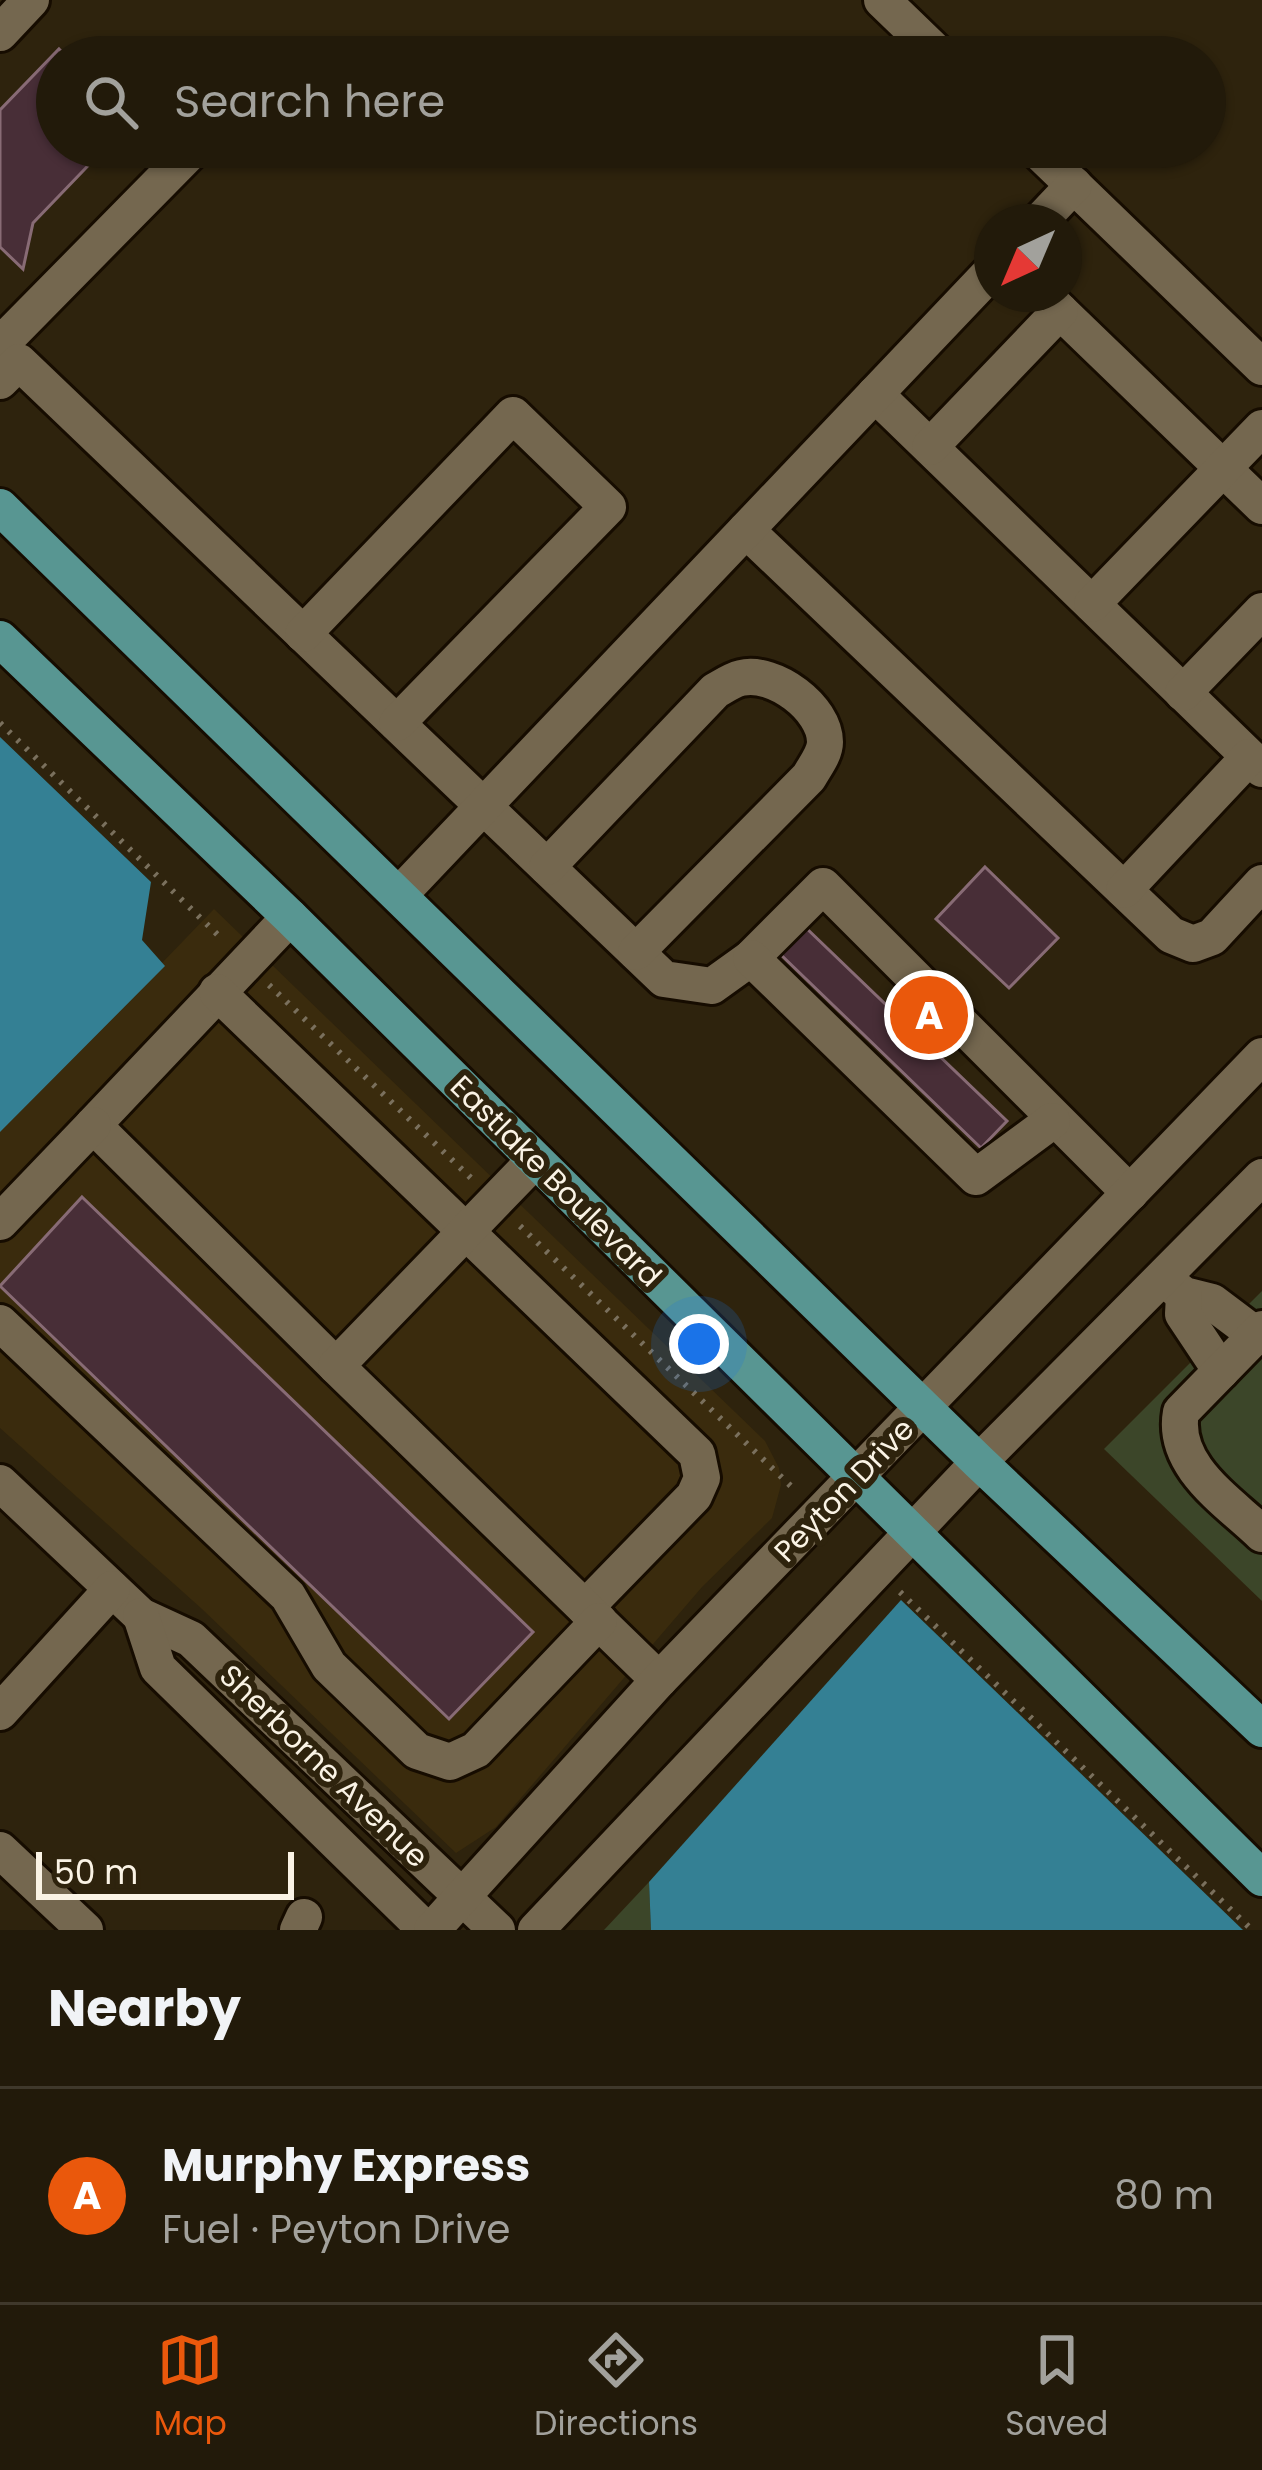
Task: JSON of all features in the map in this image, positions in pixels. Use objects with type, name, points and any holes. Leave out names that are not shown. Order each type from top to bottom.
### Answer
[{"type":"main road","points":[[0,507],[979,1462],[1262,1730]]},
{"type":"main road","name":"Eastlake Boulevard","points":[[0,639],[290,917],[1262,1878]]},
{"type":"street","points":[[0,33],[31,0]]},
{"type":"street","points":[[882,0],[919,36]]},
{"type":"street","points":[[175,168],[5,358],[664,979],[712,986],[751,958],[823,886],[1052,1121],[1130,1192]]},
{"type":"street","points":[[1056,168],[1262,367]]},
{"type":"street","points":[[1056,204],[1074,185]]},
{"type":"street","points":[[399,895],[974,290]]},
{"type":"street","points":[[930,447],[1044,312]]},
{"type":"street","points":[[1062,312],[1262,506]]},
{"type":"street","points":[[875,394],[1256,763],[1124,890]]},
{"type":"street","points":[[303,634],[513,415],[608,507],[397,723]]},
{"type":"street","points":[[1092,604],[1262,428]]},
{"type":"street","points":[[746,530],[1171,934],[1193,944],[1212,937],[1262,883]]},
{"type":"street","points":[[1184,693],[1262,611]]},
{"type":"street","points":[[547,867],[715,691],[741,678],[763,678],[790,689],[824,732],[826,748],[636,952]]},
{"type":"street","points":[[0,1222],[290,917]]},
{"type":"street","points":[[751,958],[976,1177],[1052,1121]]},
{"type":"street","points":[[0,1322],[287,1596],[329,1666],[417,1751],[450,1762],[476,1750],[694,1496],[703,1466],[698,1454],[218,992]]},
{"type":"street","name":"Peyton Drive","points":[[429,1930],[659,1680],[1262,1056]]},
{"type":"street","points":[[93,1125],[659,1680]]},
{"type":"street","points":[[336,1366],[535,1160]]},
{"type":"street","points":[[536,1930],[979,1462],[1174,1287],[1262,1177]]},
{"type":"street","points":[[1174,1287],[1212,1302],[1259,1332],[1180,1412],[1183,1449],[1194,1469],[1262,1534]]},
{"type":"street","points":[[1174,1287],[1183,1314],[1221,1371]]},
{"type":"street","name":"Sherborne Avenue","points":[[0,1484],[141,1616],[190,1639],[497,1930]]},
{"type":"street","points":[[0,1712],[112,1589]]},
{"type":"street","name":"Sherborne Avenue","points":[[141,1616],[158,1668],[429,1930]]},
{"type":"street","points":[[0,1850],[85,1930]]},
{"type":"path","points":[[0,723],[217,934]]},
{"type":"path","points":[[264,980],[480,1188]]},
{"type":"path","points":[[515,1221],[783,1479]]},
{"type":"path","points":[[906,1597],[1252,1930]]},
{"type":"shaded area","points":[[214,909],[765,1441],[779,1468],[781,1485],[772,1518],[702,1587],[496,1827],[456,1853],[202,1609],[0,1428],[0,1131]]},
{"type":"green space","points":[[1262,1291],[1262,1601],[1104,1449]]},
{"type":"green space","points":[[649,1882],[651,1930],[604,1930]]},
{"type":"water","points":[[0,737],[151,882],[142,940],[165,966],[0,1132]]},
{"type":"water","points":[[901,1600],[1243,1930],[651,1930],[649,1882]]},
{"type":"building","points":[[36,73],[36,168],[86,168],[33,223],[23,269],[0,247],[0,110]]},
{"type":"building","points":[[985,867],[1058,938],[1009,988],[936,919]]},
{"type":"building","points":[[803,925],[1007,1121],[981,1148],[778,952]]},
{"type":"building","points":[[82,1197],[533,1632],[449,1719],[0,1286]]},
{"type":"place","name":"Murphy Express","points":[[929,1015]]}]
